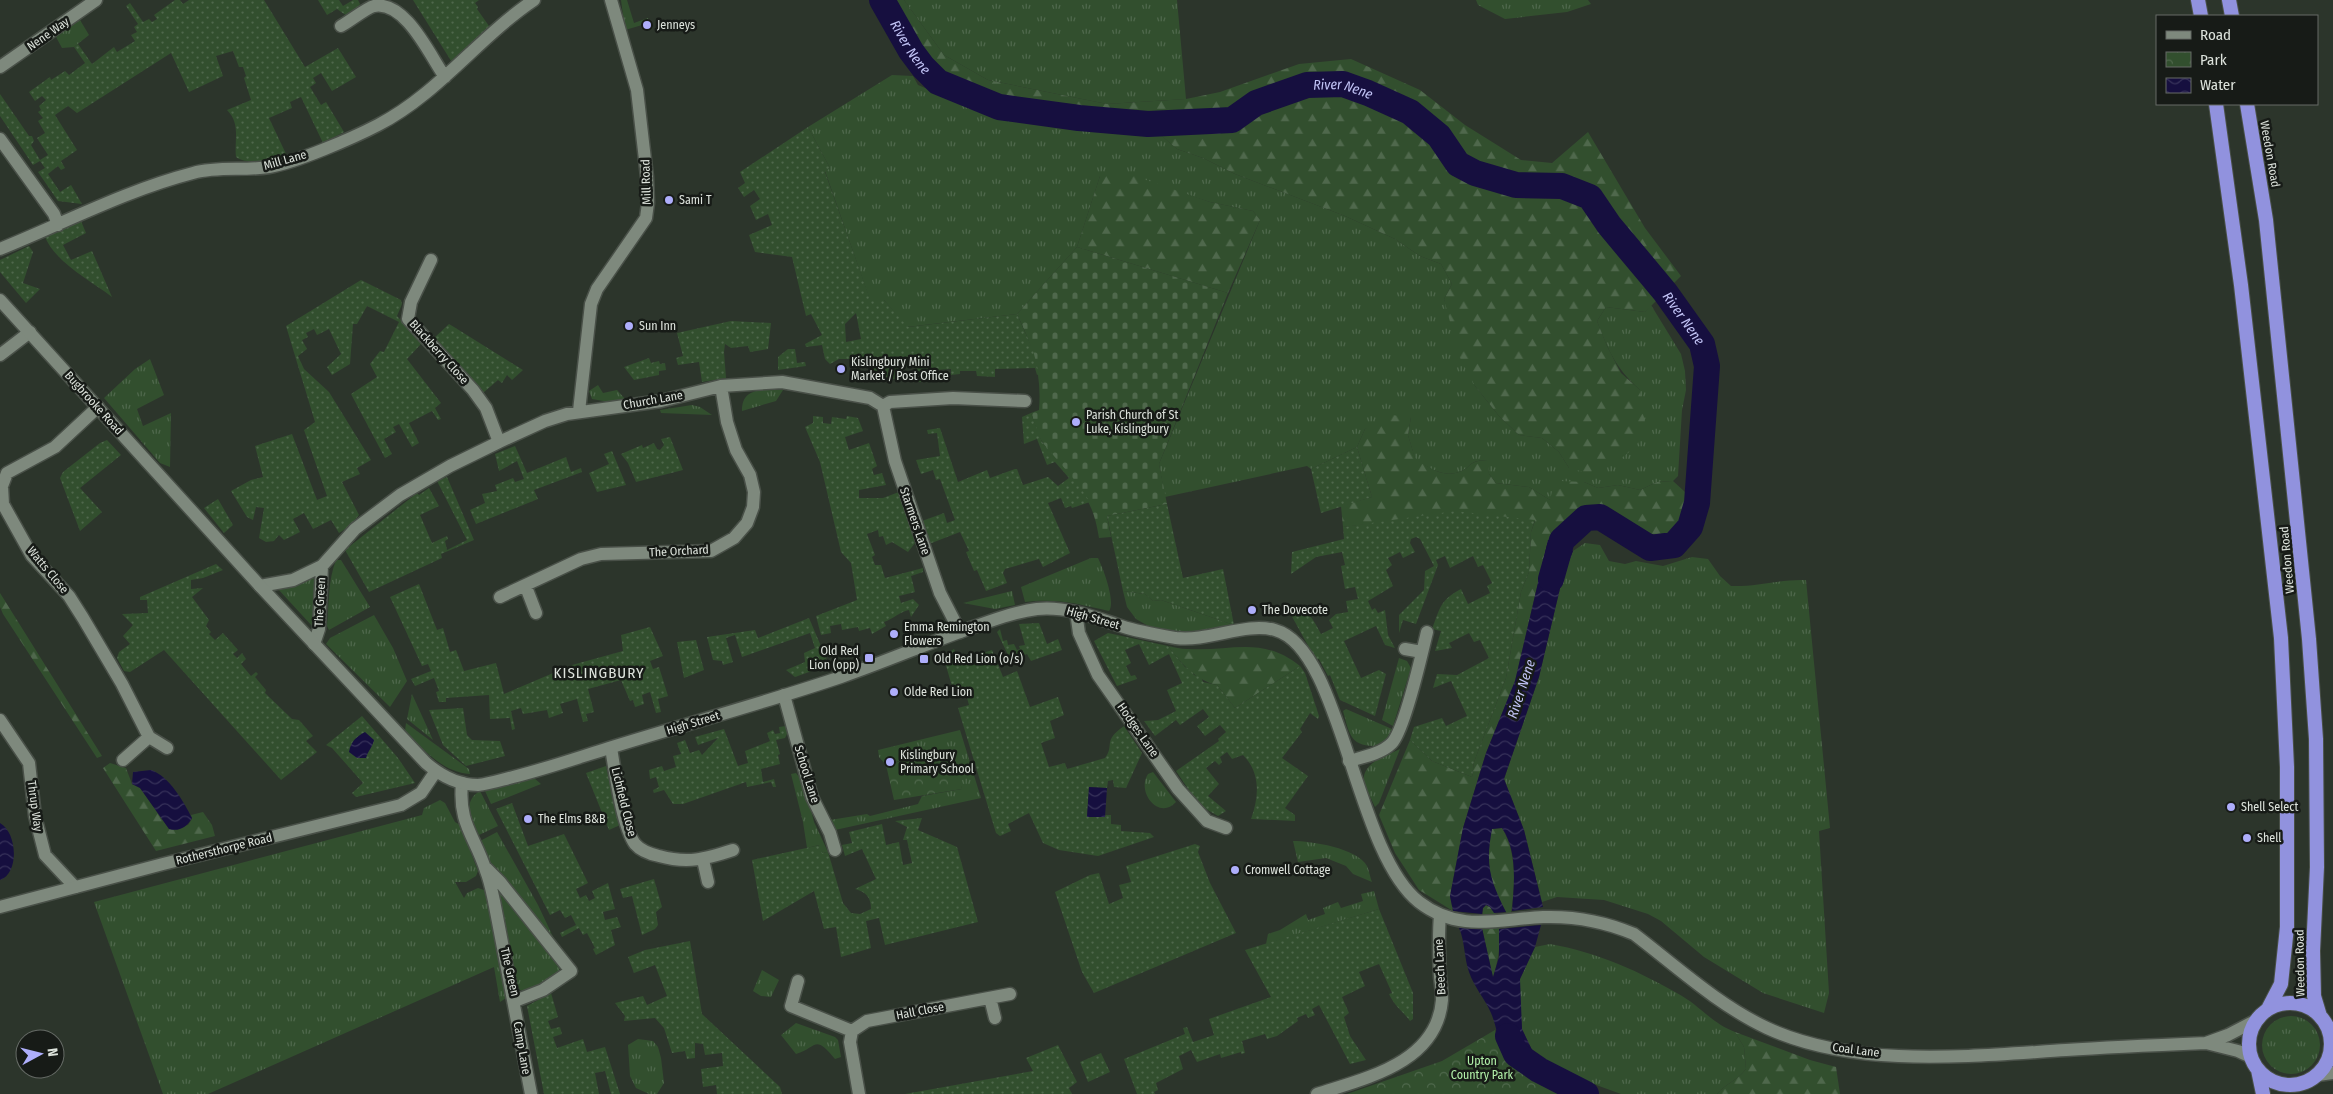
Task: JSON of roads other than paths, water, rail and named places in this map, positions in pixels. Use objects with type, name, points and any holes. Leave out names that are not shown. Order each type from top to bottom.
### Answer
[{"type":"highway","points":[[2198,0],[2201,15]]},
{"type":"highway","points":[[2228,0],[2232,15]]},
{"type":"highway","name":"Weedon Road","points":[[2216,105],[2241,286],[2281,638],[2287,767],[2287,927],[2281,984],[2268,1009]]},
{"type":"highway","name":"Weedon Road","points":[[2247,105],[2266,220],[2309,639],[2316,739],[2317,867],[2313,951],[2314,996],[2320,1016]]},
{"type":"highway","points":[[2263,1094],[2258,1070],[2251,1057],[2249,1039],[2255,1021],[2268,1009],[2277,1005],[2295,1003],[2312,1009],[2320,1016],[2330,1032],[2331,1048],[2329,1057],[2316,1077],[2300,1094]]},
{"type":"highway","points":[[2258,1070],[2272,1082],[2288,1086],[2304,1083],[2316,1077]]},
{"type":"street","name":"Nene Way","points":[[0,67],[96,0]]},
{"type":"street","name":"Mill Lane","points":[[0,249],[142,189],[169,180],[196,172],[270,167],[336,144],[379,125],[424,95],[534,0]]},
{"type":"street","name":"Mill Road","points":[[579,411],[589,310],[597,289],[646,218],[648,203],[647,177],[637,90],[611,0]]},
{"type":"street","points":[[341,26],[374,6],[391,8],[414,26],[430,57],[445,77]]},
{"type":"street","points":[[0,139],[54,214],[58,225]]},
{"type":"street","name":"Blackberry Close","points":[[430,260],[411,302],[408,319],[474,390],[486,408],[499,442]]},
{"type":"street","name":"Bugbrooke Road","points":[[0,300],[188,507]]},
{"type":"street","points":[[0,355],[30,332]]},
{"type":"street","name":"Church Lane","points":[[322,566],[355,528],[400,495],[499,442],[545,421],[579,411],[661,401],[721,386],[759,383],[800,384],[870,398],[883,406]]},
{"type":"street","name":"The Orchard","points":[[500,597],[581,559],[601,554],[705,552],[711,551],[734,538],[747,523],[753,507],[754,492],[750,474],[736,450],[727,422],[721,386]]},
{"type":"street","points":[[883,406],[890,402],[954,398],[1025,401]]},
{"type":"street","name":"Starmers Lane","points":[[883,406],[895,461],[940,593],[960,632]]},
{"type":"street","name":"Watts Close","points":[[98,407],[55,447],[7,473],[2,486],[3,504],[32,556],[69,596],[84,618],[122,684],[149,737]]},
{"type":"street","name":"The Green","points":[[188,507],[314,644],[436,772],[462,783],[460,804],[463,818],[484,867],[494,902],[515,1001],[543,990],[572,971],[500,882],[484,867]]},
{"type":"street","name":"The Green","points":[[260,586],[294,580],[322,566],[319,629],[314,644]]},
{"type":"street","points":[[526,586],[536,613]]},
{"type":"street","name":"High Street","points":[[462,783],[479,785],[496,782],[611,748],[784,695],[960,632],[1032,610],[1057,608],[1158,635],[1191,640],[1260,627],[1279,631],[1300,648],[1313,665],[1330,703],[1376,835],[1393,872],[1417,900],[1440,916],[1455,920],[1501,922],[1542,917]]},
{"type":"street","name":"Hodges Lane","points":[[1076,612],[1079,633],[1098,675],[1178,789],[1207,822],[1226,828]]},
{"type":"street","points":[[1349,761],[1374,753],[1393,742],[1399,730],[1427,632]]},
{"type":"street","points":[[1405,649],[1422,652]]},
{"type":"street","name":"School Lane","points":[[784,695],[812,797],[830,834],[834,850]]},
{"type":"street","name":"Thrup Way","points":[[0,720],[29,763],[35,816],[44,855],[75,887]]},
{"type":"street","points":[[123,760],[149,737],[167,748]]},
{"type":"street","name":"Lichfield Close","points":[[611,748],[628,830],[634,843],[641,850],[665,858],[687,862],[703,860],[733,850]]},
{"type":"street","name":"Rothersthorpe Road","points":[[0,907],[402,805],[421,793],[436,772]]},
{"type":"street","points":[[703,860],[708,882]]},
{"type":"street","name":"Beech Lane","points":[[1316,1094],[1398,1065],[1423,1044],[1439,1016],[1442,998],[1438,937],[1440,916]]},
{"type":"street","name":"Coal Lane","points":[[1542,917],[1570,918],[1608,924],[1634,934],[1731,1008],[1766,1028],[1805,1042],[1876,1054],[1946,1058],[2206,1043],[2228,1035],[2255,1021]]},
{"type":"street","points":[[798,981],[790,1006],[852,1031],[850,1042],[858,1094]]},
{"type":"street","name":"Hall Close","points":[[852,1031],[867,1022],[1010,994]]},
{"type":"street","points":[[990,998],[995,1018]]},
{"type":"street","name":"Camp Lane","points":[[515,1001],[531,1094]]},
{"type":"street","name":"Coal Lane","points":[[2206,1043],[2238,1051],[2251,1057]]},
{"type":"street","points":[[2316,1077],[2333,1073]]},
{"type":"water","points":[[1548,540],[1573,551],[1563,576],[1539,677],[1504,779],[1524,830],[1543,907],[1512,911],[1513,858],[1511,847],[1502,828],[1492,829],[1489,863],[1496,891],[1506,912],[1494,913],[1486,905],[1483,908],[1482,914],[1453,911],[1450,896],[1463,828],[1486,753],[1515,681]]},
{"type":"water","points":[[365,732],[374,740],[366,758],[357,758],[349,752],[350,748],[354,740]]},
{"type":"water","points":[[151,770],[158,773],[170,784],[189,812],[192,818],[182,828],[176,830],[169,829],[140,788],[132,784],[133,772]]},
{"type":"water","points":[[1089,787],[1107,788],[1105,817],[1087,817]]},
{"type":"water","points":[[0,823],[10,835],[14,852],[11,869],[0,880]]},
{"type":"water","points":[[1541,925],[1535,947],[1520,979],[1522,1029],[1534,1054],[1523,1072],[1507,1059],[1500,1046],[1491,1013],[1469,972],[1459,928],[1482,928],[1493,977],[1499,957],[1499,929]]},
{"type":"waterway","name":"River Nene","points":[[882,0],[911,51],[938,82],[999,107],[1079,118],[1148,124],[1232,120],[1256,103],[1307,85],[1343,84],[1410,112],[1439,136],[1458,164],[1475,173],[1516,185],[1562,186],[1590,197],[1609,225],[1665,292],[1702,344],[1707,366],[1697,503],[1690,527],[1674,545],[1650,548],[1600,517],[1586,518],[1562,540],[1551,579]]},
{"type":"waterway","name":"River Nene","points":[[1508,1036],[1516,1054],[1539,1070],[1586,1094]]},
{"type":"place","name":"Jenneys","points":[[647,25]]},
{"type":"place","name":"Sami T","points":[[669,200]]},
{"type":"place","name":"Sun Inn","points":[[629,326]]},
{"type":"place","name":"Kislingbury Mini Market / Post Office","points":[[841,369]]},
{"type":"place","name":"Parish Church of St Luke, Kislingbury","points":[[1076,422]]},
{"type":"place","name":"The Dovecote","points":[[1252,610]]},
{"type":"place","name":"Emma Remington Flowers","points":[[894,634]]},
{"type":"place","name":"Old Red Lion (opp)","points":[[869,658]]},
{"type":"place","name":"Old Red Lion (o/s)","points":[[924,659]]},
{"type":"place","name":"Olde Red Lion","points":[[894,692]]},
{"type":"place","name":"Kislingbury Primary School","points":[[890,762]]},
{"type":"place","name":"Shell Select","points":[[2231,807]]},
{"type":"place","name":"The Elms B&B","points":[[528,819]]},
{"type":"place","name":"Shell","points":[[2247,838]]},
{"type":"place","name":"Cromwell Cottage","points":[[1235,870]]},
{"type":"district","name":"KISLINGBURY","points":[[599,673]]},
{"type":"park label","name":"Upton Country Park","points":[[1482,1068]]}]
